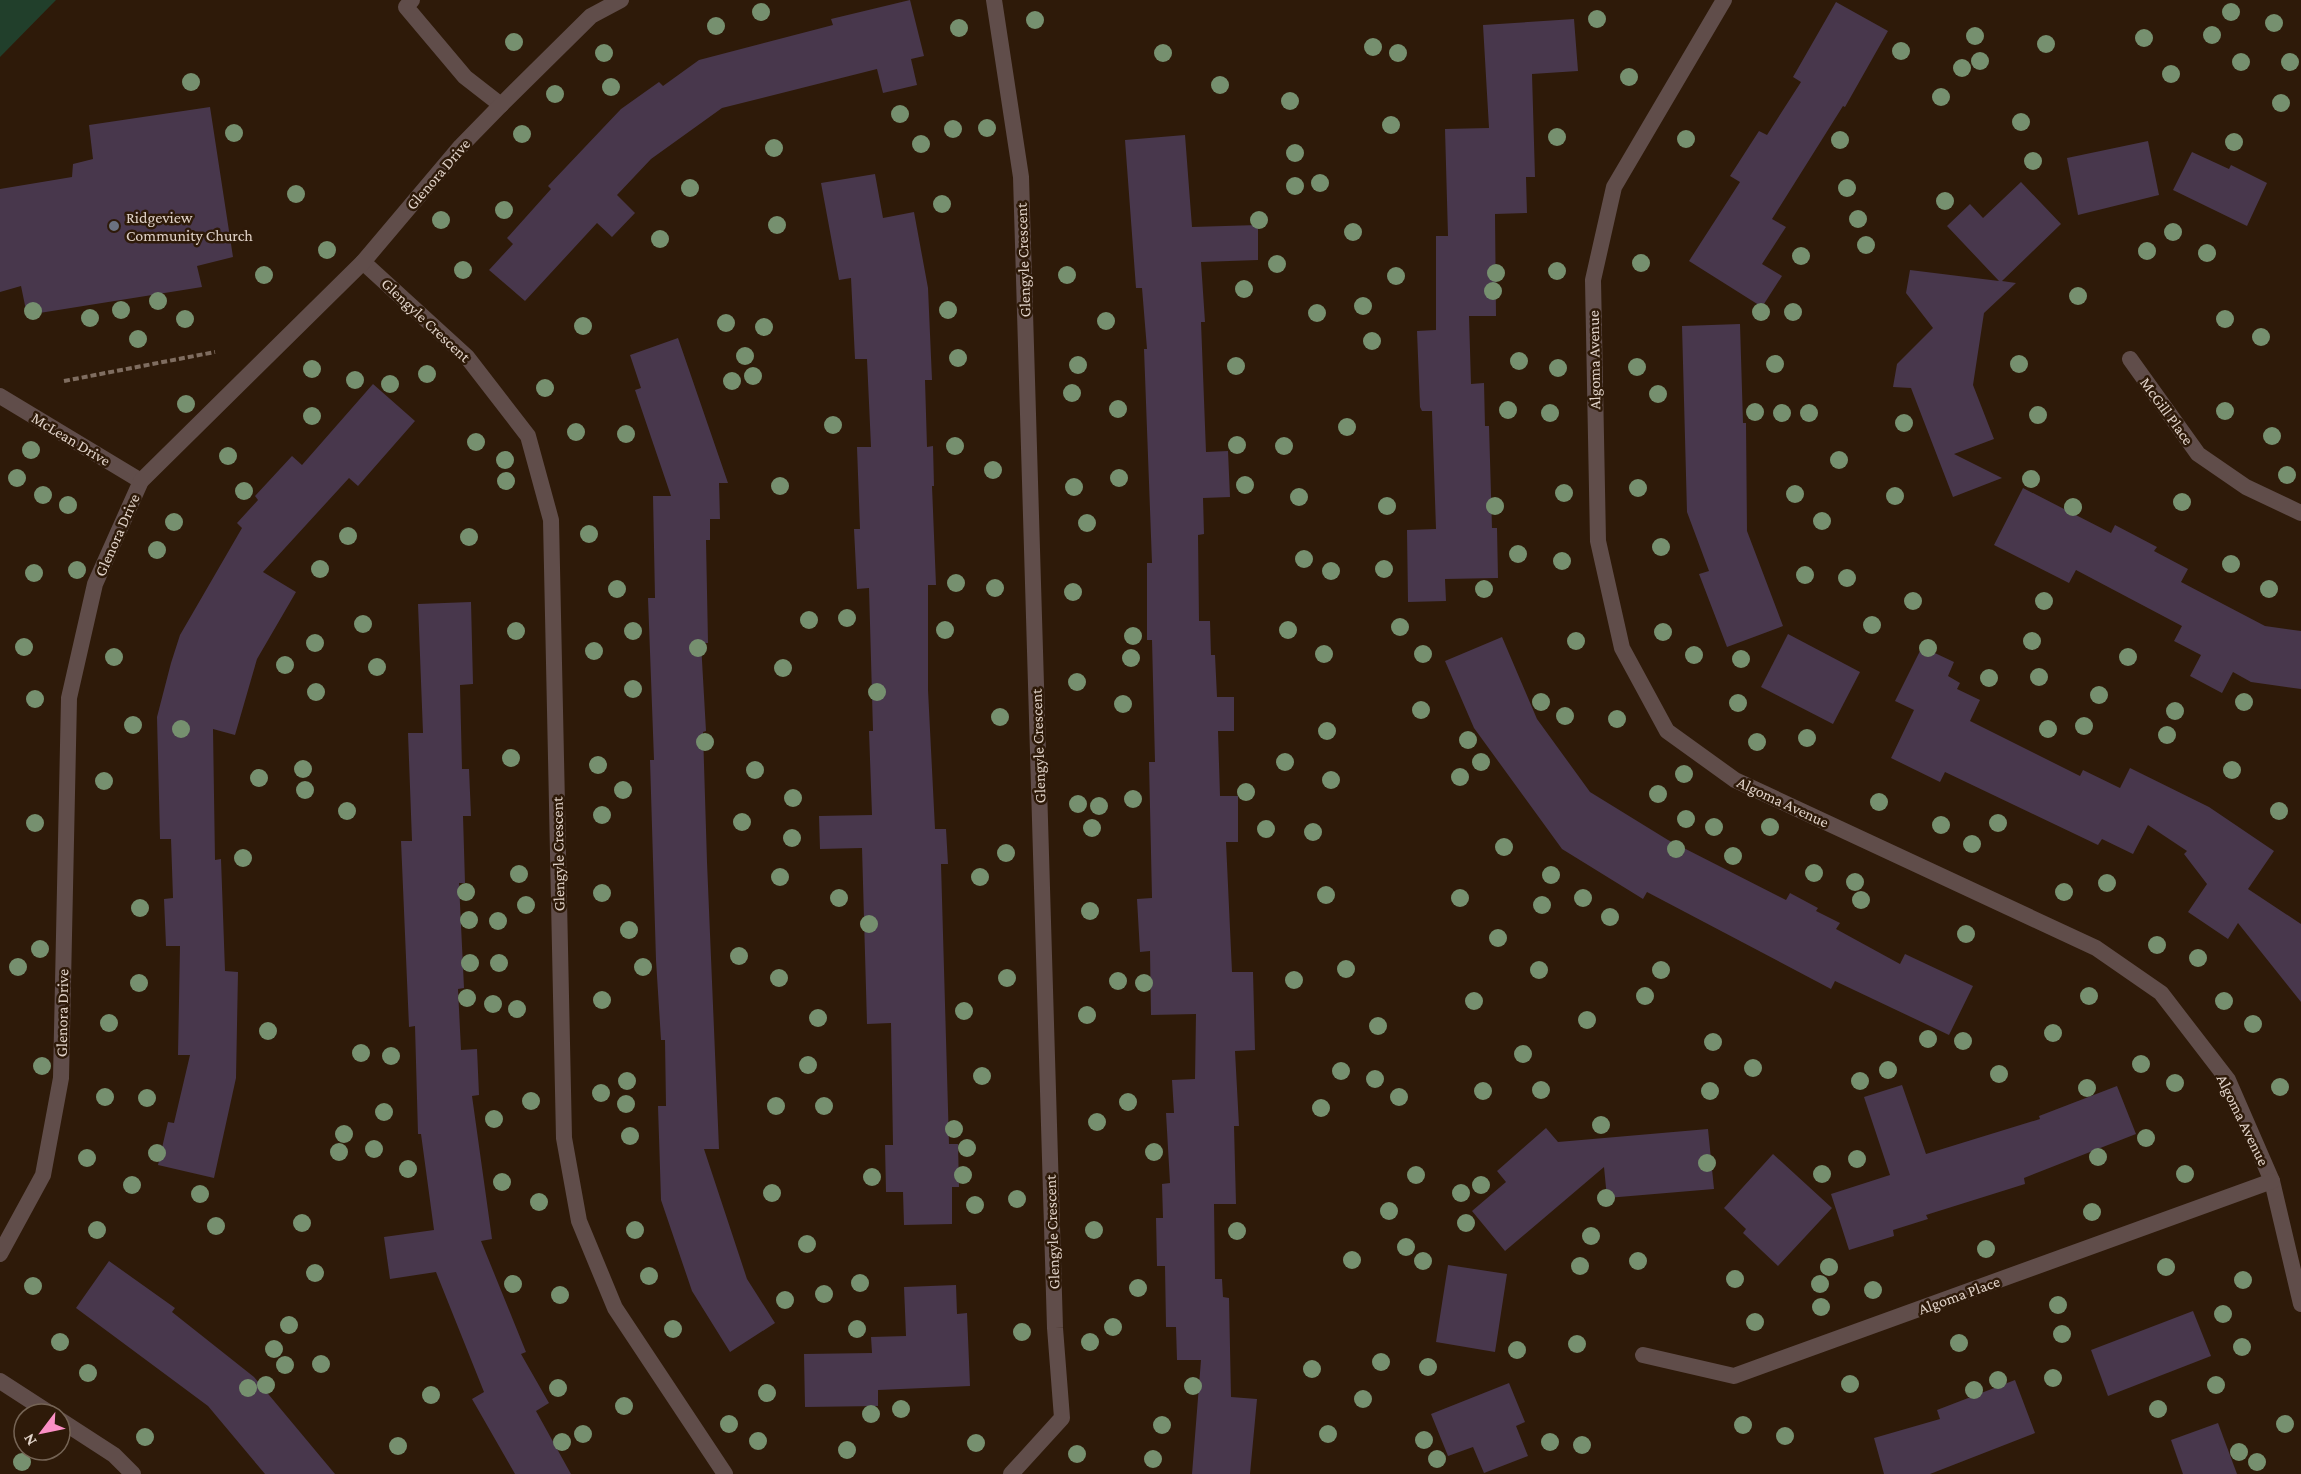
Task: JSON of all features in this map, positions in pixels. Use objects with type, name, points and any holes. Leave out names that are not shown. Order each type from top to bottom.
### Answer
[{"type":"street","name":"Glenora Drive","points":[[0,1254],[43,1175],[61,1078],[69,698],[95,584],[141,482],[363,262],[461,146],[501,105],[591,16],[621,0]]},
{"type":"street","name":"Glengyle Crescent","points":[[994,0],[1021,177],[1055,1328],[1062,1418],[1011,1474]]},
{"type":"street","name":"Algoma Avenue","points":[[1724,0],[1614,187],[1593,280],[1598,541],[1622,648],[1667,731],[1735,780],[2096,948],[2161,993],[2228,1080],[2272,1181],[2301,1304]]},
{"type":"street","points":[[406,2],[465,77],[501,105]]},
{"type":"street","name":"Glengyle Crescent","points":[[363,262],[467,357],[528,436],[551,520],[564,1138],[579,1221],[615,1308],[725,1474]]},
{"type":"street","name":"McGill Place","points":[[2130,359],[2198,454],[2246,487],[2301,513]]},
{"type":"street","name":"McLean Drive","points":[[0,396],[141,482]]},
{"type":"street","name":"Algoma Place","points":[[1643,1355],[1734,1377],[2272,1181]]},
{"type":"street","points":[[0,1381],[32,1402]]},
{"type":"street","points":[[72,1428],[114,1455],[133,1474]]},
{"type":"path","points":[[64,381],[215,352]]},
{"type":"green space","points":[[0,0],[56,0],[0,57]]},
{"type":"building","points":[[910,0],[924,56],[911,59],[917,85],[883,93],[877,69],[722,108],[651,159],[617,195],[635,213],[612,237],[597,223],[525,301],[489,270],[513,244],[507,238],[551,189],[548,186],[621,109],[659,82],[663,86],[699,60],[833,25],[831,19]]},
{"type":"building","points":[[1836,2],[1888,31],[1845,107],[1843,106],[1772,219],[1786,227],[1762,264],[1782,276],[1762,307],[1689,261],[1740,182],[1730,176],[1759,131],[1767,135],[1801,82],[1793,77]]},
{"type":"building","points":[[1574,19],[1578,71],[1532,74],[1535,177],[1526,177],[1527,213],[1495,214],[1496,316],[1469,316],[1471,384],[1484,383],[1485,426],[1489,426],[1492,528],[1497,528],[1498,578],[1445,579],[1446,601],[1408,602],[1407,530],[1436,529],[1432,411],[1422,411],[1420,407],[1417,331],[1436,330],[1436,236],[1448,236],[1445,129],[1489,128],[1483,25]]},
{"type":"building","name":"Ridgeview Community Church","points":[[210,107],[233,257],[197,266],[202,287],[27,315],[21,286],[0,292],[0,189],[72,177],[73,164],[93,159],[89,125]]},
{"type":"building","points":[[1185,135],[1192,227],[1258,225],[1258,260],[1201,262],[1205,322],[1201,322],[1206,452],[1228,451],[1230,497],[1203,498],[1204,534],[1198,535],[1199,621],[1210,621],[1211,655],[1215,655],[1217,697],[1234,697],[1234,731],[1218,731],[1220,796],[1238,796],[1238,842],[1226,842],[1232,972],[1253,972],[1255,1050],[1235,1051],[1239,1126],[1234,1126],[1236,1204],[1214,1204],[1215,1279],[1222,1279],[1223,1297],[1229,1298],[1231,1397],[1257,1399],[1250,1474],[1192,1474],[1201,1360],[1177,1360],[1176,1327],[1166,1327],[1165,1266],[1157,1266],[1156,1218],[1163,1218],[1162,1184],[1170,1183],[1166,1113],[1174,1113],[1172,1080],[1195,1079],[1196,1014],[1151,1015],[1150,951],[1140,952],[1137,899],[1152,898],[1149,762],[1155,762],[1152,640],[1147,640],[1147,563],[1152,563],[1144,349],[1147,349],[1142,288],[1136,288],[1125,140]]},
{"type":"building","points":[[2148,141],[2159,195],[2078,215],[2067,158]]},
{"type":"building","points":[[2192,152],[2229,169],[2231,165],[2267,183],[2247,226],[2173,190]]},
{"type":"building","points":[[875,174],[883,218],[914,212],[928,288],[932,380],[925,380],[927,447],[933,446],[934,486],[932,486],[936,585],[928,585],[928,690],[935,829],[946,829],[948,864],[941,864],[949,1144],[958,1144],[959,1187],[952,1187],[952,1224],[904,1225],[903,1192],[886,1192],[885,1145],[893,1145],[891,1023],[867,1024],[862,848],[820,849],[819,816],[872,815],[869,731],[873,731],[869,588],[857,589],[854,529],[860,529],[857,447],[871,447],[867,359],[855,359],[851,278],[839,280],[821,183]]},
{"type":"building","points":[[2021,182],[2061,224],[2002,281],[2016,283],[1984,313],[1973,385],[1994,439],[1954,454],[2002,478],[1953,497],[1911,388],[1893,387],[1897,364],[1933,328],[1906,293],[1910,270],[1999,281],[1947,226],[1970,204],[1983,218]]},
{"type":"building","points":[[1740,324],[1743,423],[1746,423],[1747,531],[1783,626],[1727,647],[1699,574],[1709,571],[1687,512],[1682,326]]},
{"type":"building","points":[[678,338],[728,483],[719,483],[720,519],[710,519],[710,540],[706,540],[708,643],[701,643],[706,731],[703,732],[707,862],[719,1149],[704,1149],[747,1279],[775,1323],[730,1352],[692,1291],[661,1200],[658,1106],[666,1106],[665,1040],[661,1040],[656,960],[650,760],[654,760],[648,598],[655,598],[653,496],[671,496],[635,390],[641,388],[630,355]]},
{"type":"building","points":[[373,384],[415,421],[358,486],[349,478],[263,572],[296,592],[257,659],[235,735],[213,729],[215,860],[221,859],[225,971],[238,972],[236,1078],[214,1178],[158,1165],[168,1122],[174,1123],[190,1055],[178,1055],[180,946],[166,946],[164,899],[173,898],[171,839],[160,839],[157,717],[171,663],[180,635],[242,528],[237,523],[258,500],[255,496],[292,456],[302,465]]},
{"type":"building","points":[[2023,488],[2111,533],[2115,525],[2157,547],[2154,551],[2188,569],[2181,582],[2265,626],[2301,631],[2301,689],[2251,682],[2233,672],[2222,693],[2190,676],[2201,655],[2174,641],[2182,626],[2076,570],[2069,583],[1994,545]]},
{"type":"building","points":[[471,602],[473,684],[460,685],[462,769],[469,769],[471,816],[463,816],[465,883],[459,883],[464,988],[458,989],[461,1050],[477,1049],[479,1095],[472,1096],[492,1239],[481,1241],[526,1352],[521,1354],[549,1403],[536,1411],[571,1474],[515,1474],[472,1399],[484,1392],[436,1272],[390,1279],[384,1237],[434,1230],[421,1134],[418,1134],[415,1026],[409,1027],[401,841],[412,841],[408,733],[423,733],[418,604]]},
{"type":"building","points":[[1788,634],[1860,672],[1833,724],[1761,687]]},
{"type":"building","points":[[1502,637],[1537,719],[1590,792],[1668,840],[1786,900],[1790,893],[1818,908],[1816,911],[1840,923],[1836,929],[1900,964],[1905,954],[1973,986],[1949,1035],[1835,981],[1831,989],[1647,892],[1643,899],[1562,849],[1474,728],[1445,661]]},
{"type":"building","points":[[1922,647],[1954,662],[1948,676],[1960,683],[1957,689],[1980,700],[1970,721],[2080,776],[2083,770],[2120,788],[2130,768],[2209,807],[2274,851],[2248,889],[2301,924],[2301,1002],[2238,923],[2228,939],[2188,912],[2207,884],[2184,854],[2187,851],[2148,825],[2133,854],[2102,839],[2098,845],[1945,772],[1940,782],[1891,758],[1914,710],[1895,701]]},
{"type":"building","points":[[1902,1085],[1926,1154],[2040,1119],[2039,1116],[2117,1086],[2136,1134],[2024,1178],[2025,1184],[1926,1215],[1928,1219],[1893,1230],[1894,1236],[1849,1250],[1831,1194],[1890,1175],[1864,1097]]},
{"type":"building","points":[[1546,1128],[1558,1142],[1708,1129],[1714,1189],[1607,1198],[1604,1167],[1505,1251],[1472,1211],[1506,1182],[1497,1171]]},
{"type":"building","points":[[1773,1154],[1832,1208],[1778,1266],[1743,1233],[1746,1229],[1724,1208]]},
{"type":"building","points":[[109,1261],[175,1308],[172,1312],[254,1377],[335,1474],[265,1474],[208,1406],[76,1308]]},
{"type":"building","points":[[1448,1265],[1507,1274],[1495,1352],[1436,1342]]},
{"type":"building","points":[[956,1285],[957,1314],[967,1313],[970,1386],[878,1390],[878,1406],[805,1407],[804,1354],[872,1353],[871,1337],[906,1336],[904,1287]]},
{"type":"building","points":[[2193,1311],[2211,1356],[2108,1396],[2091,1350]]},
{"type":"building","points":[[2015,1380],[2035,1433],[1930,1474],[1884,1474],[1874,1438],[1940,1419],[1937,1410]]},
{"type":"building","points":[[1509,1383],[1525,1422],[1516,1426],[1528,1456],[1484,1473],[1473,1447],[1448,1456],[1431,1414]]},
{"type":"building","points":[[2218,1423],[2237,1474],[2183,1474],[2171,1440]]},
{"type":"place","name":"Ridgeview Community Church","points":[[114,226]]}]
